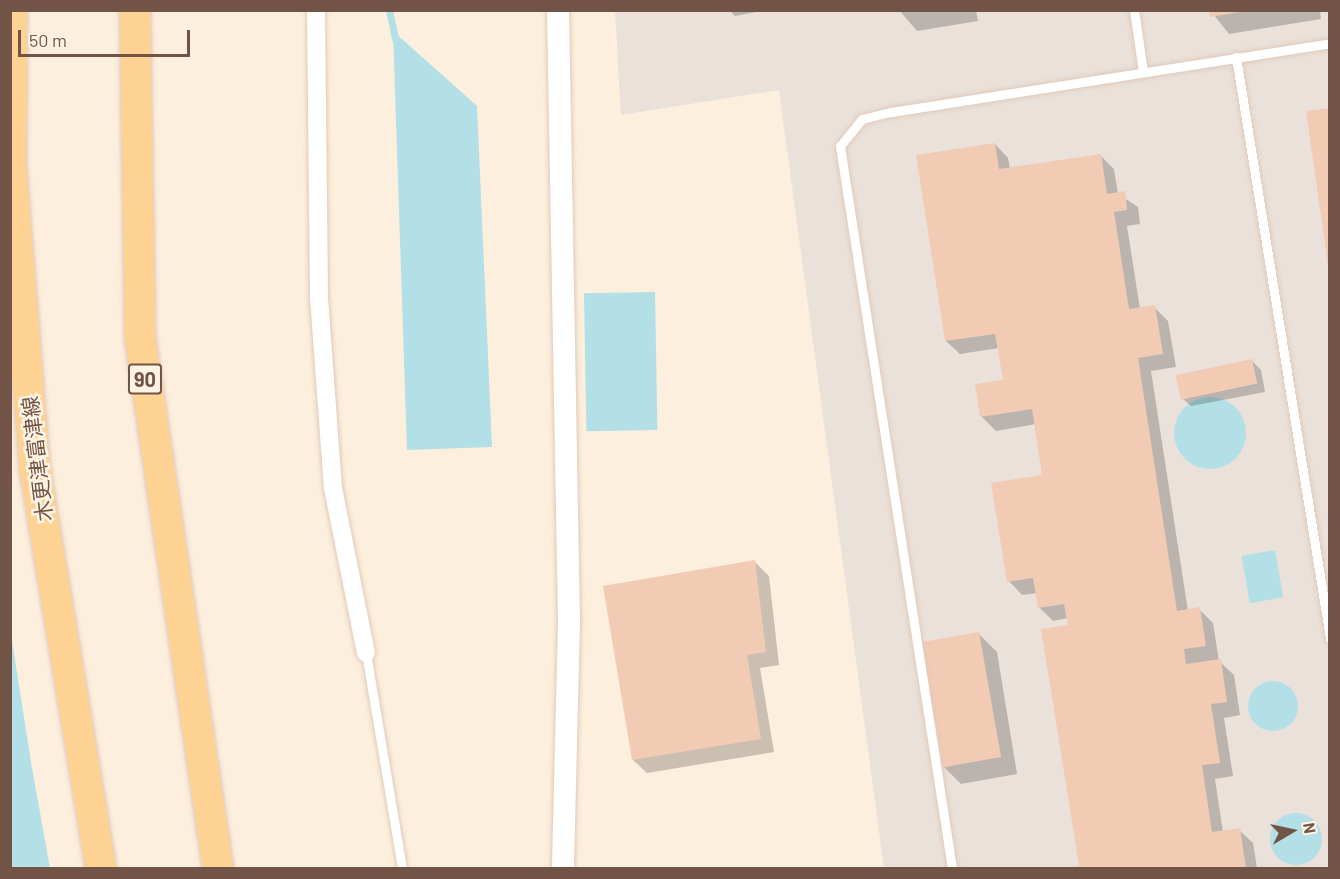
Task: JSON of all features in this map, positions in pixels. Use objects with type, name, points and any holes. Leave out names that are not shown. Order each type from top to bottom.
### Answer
[{"type":"main road","name":"木更津富津線","points":[[12,10],[11,166],[35,470],[101,868]]},
{"type":"main road","name":"90","points":[[135,10],[140,337],[218,868]]},
{"type":"street","points":[[316,10],[319,286],[333,488],[366,653]]},
{"type":"street","points":[[558,10],[569,621],[563,868]]},
{"type":"lane","points":[[1134,10],[1143,72]]},
{"type":"lane","points":[[952,868],[840,146],[862,119],[891,112],[1329,43]]},
{"type":"lane","points":[[1236,57],[1329,638]]},
{"type":"lane","points":[[366,653],[402,868]]},
{"type":"shaded area","points":[[615,11],[1329,11],[1329,868],[884,868],[779,90],[621,115]]},
{"type":"water","points":[[393,31],[477,106],[492,447],[407,450]]},
{"type":"water","points":[[655,292],[657,430],[586,431],[584,293]]},
{"type":"water","points":[[1210,397],[1224,400],[1236,407],[1243,419],[1246,433],[1243,447],[1236,459],[1224,466],[1210,469],[1196,466],[1184,459],[1177,447],[1174,433],[1177,419],[1184,407],[1196,400]]},
{"type":"water","points":[[1275,550],[1283,597],[1250,603],[1242,556]]},
{"type":"water","points":[[10,628],[32,768],[50,868],[11,868]]},
{"type":"water","points":[[1273,681],[1291,688],[1298,706],[1291,724],[1273,731],[1255,724],[1248,706],[1255,688]]},
{"type":"water","points":[[1296,813],[1310,817],[1318,825],[1322,839],[1318,853],[1310,861],[1296,865],[1282,861],[1274,853],[1270,839],[1274,825],[1282,817]]},
{"type":"building","points":[[1209,10],[1240,10],[1240,12],[1210,17]]},
{"type":"building","points":[[1330,108],[1330,265],[1328,265],[1306,111]]},
{"type":"building","points":[[995,143],[999,169],[1101,154],[1107,194],[1125,191],[1127,210],[1114,212],[1129,309],[1155,305],[1163,354],[1138,358],[1177,611],[1200,607],[1206,646],[1184,649],[1186,664],[1221,659],[1227,702],[1211,704],[1220,763],[1202,765],[1212,832],[1240,828],[1246,868],[1072,868],[1079,865],[1041,629],[1068,625],[1064,604],[1038,608],[1033,578],[1007,582],[991,483],[1042,475],[1032,409],[980,417],[975,384],[1003,380],[995,334],[945,341],[916,155]]},
{"type":"building","points":[[1252,359],[1257,383],[1181,400],[1176,375]]},
{"type":"building","points":[[755,560],[766,652],[747,655],[761,739],[632,760],[603,586]]},
{"type":"building","points":[[979,632],[1001,757],[943,767],[921,642]]},
{"type":"waterway","points":[[389,10],[395,39]]}]
